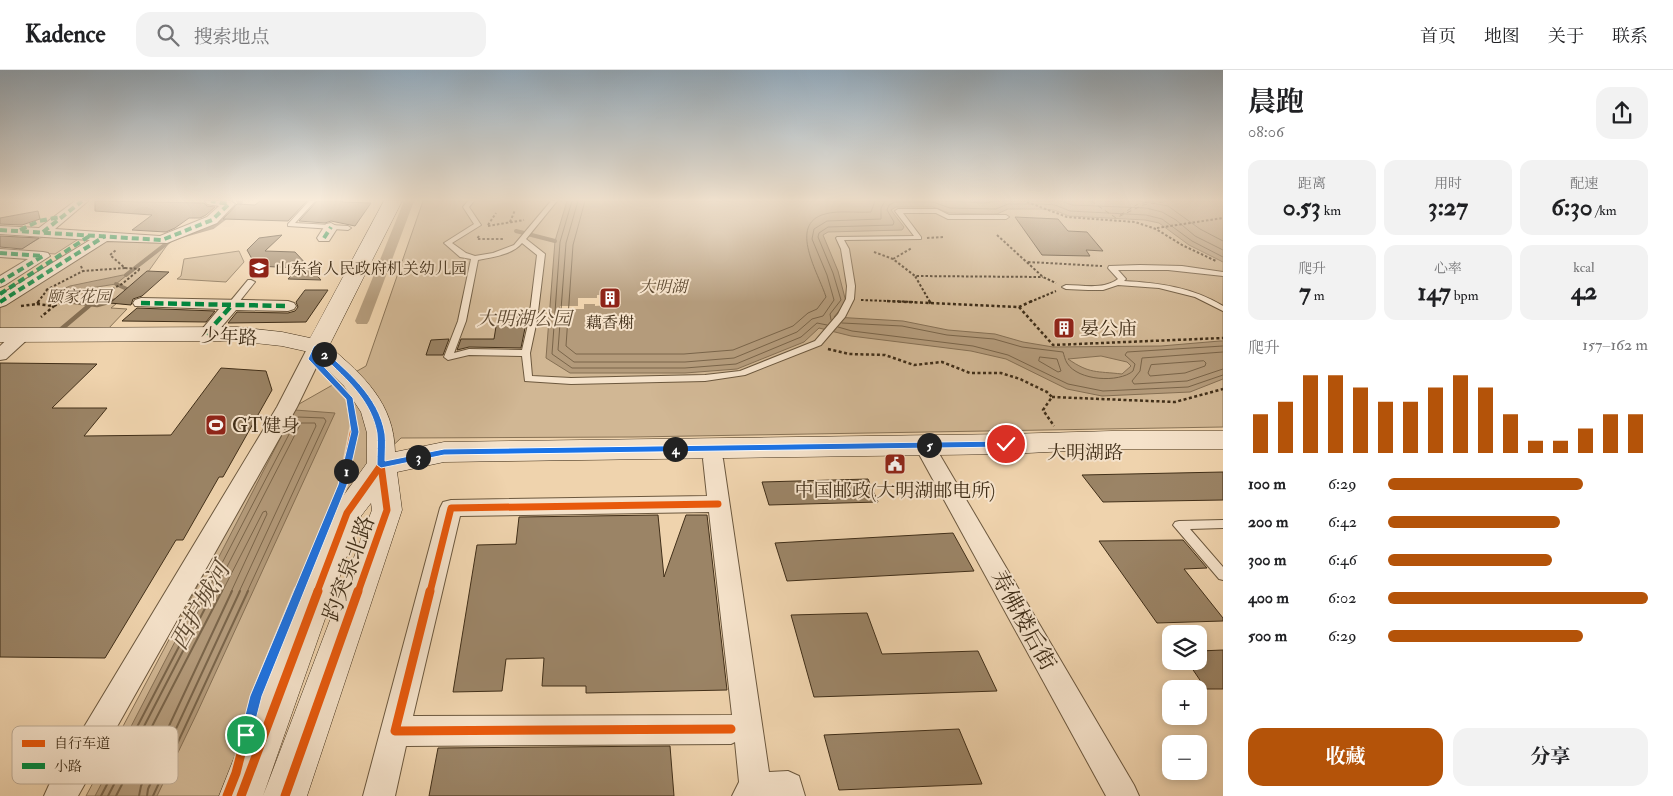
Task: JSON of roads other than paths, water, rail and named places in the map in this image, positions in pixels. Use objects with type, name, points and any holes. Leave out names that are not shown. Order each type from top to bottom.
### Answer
[{"type":"main road","points":[[317,347],[375,235]]},
{"type":"main road","name":"少年路","points":[[0,334],[246,335],[282,339],[317,347],[354,381],[374,412],[381,433],[381,465]]},
{"type":"main road","name":"大明湖路","points":[[381,465],[713,458],[1112,440],[1223,440]]},
{"type":"main road","name":"大明湖路","points":[[381,465],[444,452],[928,449],[1223,451]]},
{"type":"main road","name":"趵突泉北路","points":[[241,796],[348,513],[381,465]]},
{"type":"main road","name":"趵突泉北路","points":[[285,796],[388,510],[381,465]]},
{"type":"street","points":[[83,235],[162,240],[175,235]]},
{"type":"street","points":[[0,302],[69,259],[98,236]]},
{"type":"street","points":[[0,294],[98,236]]},
{"type":"street","points":[[0,253],[43,256],[0,282]]},
{"type":"street","points":[[0,259],[35,261]]},
{"type":"street","points":[[141,303],[288,306]]},
{"type":"street","points":[[206,334],[232,305]]},
{"type":"street","points":[[0,355],[23,334]]},
{"type":"street","points":[[101,726],[282,415],[317,347]]},
{"type":"street","name":"寿佛楼后街","points":[[928,449],[1123,796]]},
{"type":"street","points":[[713,458],[752,793],[788,787],[790,796]]},
{"type":"street","points":[[379,796],[451,508],[718,504]]},
{"type":"street","points":[[395,731],[731,728]]},
{"type":"street","points":[[60,796],[67,784]]},
{"type":"lane","points":[[461,235],[447,243],[463,255],[475,258],[495,255],[516,246],[526,235]]},
{"type":"lane","points":[[523,238],[541,254],[534,320],[526,353],[528,379],[571,381],[705,378],[742,373],[818,343],[842,315],[850,299],[851,286],[845,249],[839,238],[919,238],[917,235]]},
{"type":"lane","points":[[475,258],[464,312],[448,357],[469,352],[526,353]]},
{"type":"lane","points":[[1118,283],[1122,279],[1112,268],[1137,266],[1178,267],[1223,274]]},
{"type":"lane","points":[[232,305],[252,282]]},
{"type":"lane","points":[[1066,287],[1102,288],[1118,283],[1167,286],[1211,301],[1223,309]]},
{"type":"lane","points":[[1223,524],[1178,525],[1223,575]]},
{"type":"water","name":"大明湖","points":[[557,235],[823,235],[838,271],[846,302],[834,317],[903,321],[948,330],[995,334],[1023,342],[1053,347],[1161,346],[1223,341],[1223,379],[1190,392],[1102,396],[1067,389],[1006,359],[971,351],[851,336],[819,328],[804,342],[737,369],[685,373],[570,373],[546,358]],"holes":[[[1101,356],[1127,362],[1131,366],[1122,374],[1099,372],[1088,370],[1068,359]]]},
{"type":"water","name":"大明湖","points":[[1175,235],[1223,235],[1223,262],[1189,245]]},
{"type":"water","points":[[127,275],[116,284],[84,289],[62,299],[51,300],[63,289],[70,286]]},
{"type":"water","points":[[295,410],[335,413],[178,752],[178,726],[131,726]]},
{"type":"water","points":[[101,784],[163,784],[157,796],[95,796]]},
{"type":"waterway","points":[[181,236],[185,235]]},
{"type":"waterway","name":"西护城河","points":[[362,321],[396,235]]},
{"type":"waterway","points":[[531,235],[555,241]]},
{"type":"waterway","points":[[126,275],[171,240]]},
{"type":"waterway","points":[[116,284],[129,290],[127,291]]},
{"type":"waterway","points":[[58,300],[77,302]]},
{"type":"waterway","points":[[112,301],[117,300]]},
{"type":"waterway","points":[[67,301],[91,304]]},
{"type":"waterway","points":[[91,304],[97,305],[112,301]]},
{"type":"waterway","points":[[107,302],[112,301]]},
{"type":"waterway","points":[[59,331],[91,304]]},
{"type":"place","name":"山东省人民政府机关幼儿园","points":[[259,268]]},
{"type":"place","name":"藕香榭","points":[[610,298]]},
{"type":"place","name":"晏公庙","points":[[1064,328]]},
{"type":"place","name":"GT健身","points":[[216,425]]},
{"type":"place","name":"中国邮政(大明湖邮电所)","points":[[895,464]]},
{"type":"park label","name":"颐家花园","points":[[79,296]]},
{"type":"park label","name":"大明湖公园","points":[[524,318]]}]
